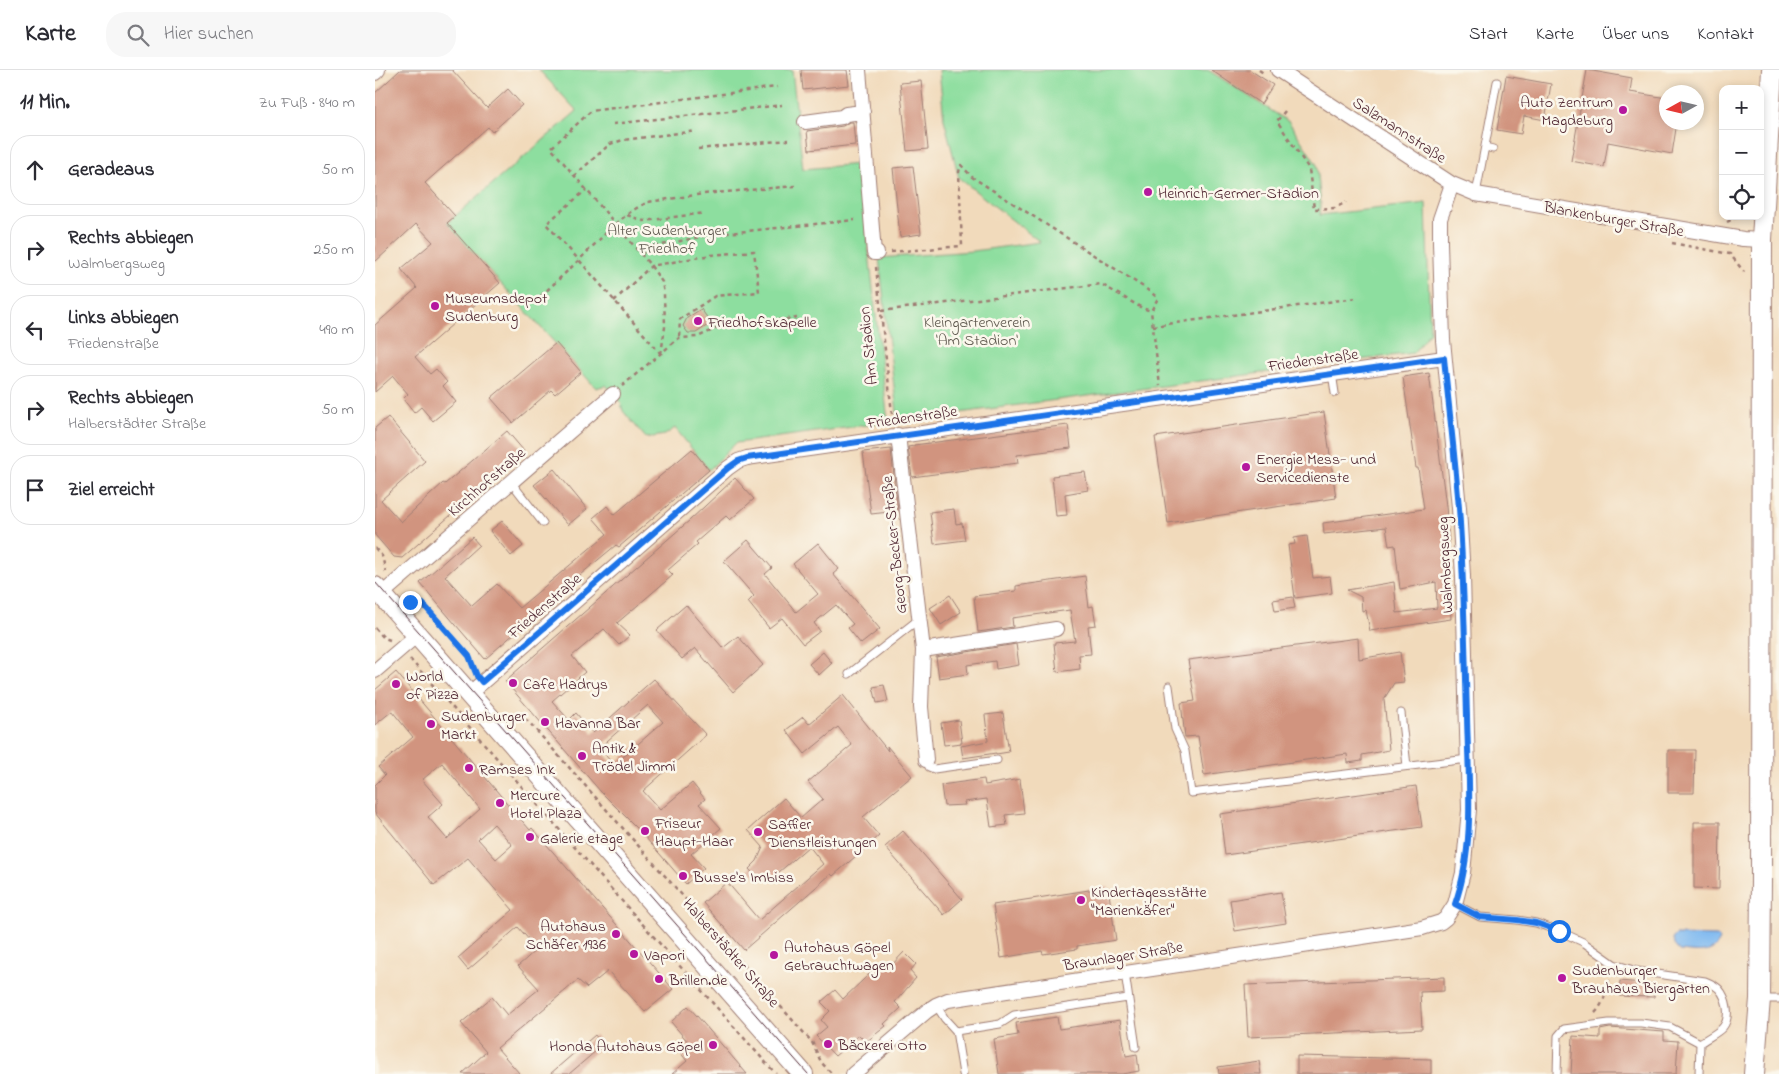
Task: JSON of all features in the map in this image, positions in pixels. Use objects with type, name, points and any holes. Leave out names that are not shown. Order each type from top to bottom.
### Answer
[{"type":"main road","points":[[1754,1074],[1769,999],[1772,70]]},
{"type":"main road","name":"Halberstädter Straße","points":[[384,588],[417,635],[476,688],[803,1074]]},
{"type":"street","points":[[375,73],[378,70]]},
{"type":"street","points":[[859,70],[876,253]]},
{"type":"street","name":"Salzmannstraße","points":[[1279,70],[1452,184]]},
{"type":"street","points":[[805,122],[863,112]]},
{"type":"street","name":"Blankenburger Straße","points":[[1452,184],[1476,194],[1743,239],[1771,241]]},
{"type":"street","name":"Walmbergsweg","points":[[1422,928],[1441,922],[1455,904],[1463,872],[1467,836],[1468,758],[1463,576],[1444,358],[1439,226],[1452,184]]},
{"type":"street","name":"Friedenstraße","points":[[476,688],[738,461],[760,455],[1444,358]]},
{"type":"street","name":"Kirchhofstraße","points":[[384,588],[613,394]]},
{"type":"street","name":"Georg-Becker-Straße","points":[[898,435],[923,650],[921,707],[926,760]]},
{"type":"street","points":[[923,650],[1056,629]]},
{"type":"street","points":[[375,671],[417,635]]},
{"type":"street","name":"Braunlager Straße","points":[[853,1074],[936,1005],[948,1000],[1422,928]]},
{"type":"lane","points":[[1476,194],[1489,148],[1497,82]]},
{"type":"lane","points":[[1332,374],[1335,393]]},
{"type":"lane","points":[[511,482],[543,523]]},
{"type":"lane","points":[[849,674],[919,619]]},
{"type":"lane","points":[[1169,686],[1175,729],[1185,751],[1191,793],[1468,758]]},
{"type":"lane","points":[[1401,713],[1407,766]]},
{"type":"lane","points":[[926,760],[929,767],[935,769],[997,760]]},
{"type":"lane","points":[[1455,904],[1480,917],[1536,923],[1559,931],[1583,942],[1613,964],[1637,971],[1705,981],[1719,989],[1725,1000],[1727,1018],[1723,1027],[1700,1043]]},
{"type":"lane","points":[[1125,973],[1135,1048]]},
{"type":"lane","points":[[956,1031],[1000,1024],[1014,1015],[1128,998]]},
{"type":"lane","points":[[936,1005],[956,1031],[963,1074]]},
{"type":"lane","points":[[1557,1074],[1558,1036],[1563,1029],[1609,1023],[1641,1023],[1670,1027],[1700,1043]]},
{"type":"lane","points":[[1699,1074],[1700,1043]]},
{"type":"path","points":[[661,354],[665,327],[662,282],[651,266],[551,148],[591,111],[777,87]]},
{"type":"path","points":[[613,124],[782,105]]},
{"type":"path","points":[[1285,111],[1277,121],[1309,169],[1314,209],[1335,208],[1346,202]]},
{"type":"path","points":[[574,176],[610,144],[623,140],[696,131]]},
{"type":"path","points":[[698,149],[788,140]]},
{"type":"path","points":[[876,253],[962,246],[959,172],[961,164],[972,177],[1158,298],[1151,311],[1160,385]]},
{"type":"path","points":[[541,296],[615,224],[648,202],[655,199],[795,186]]},
{"type":"path","points":[[586,190],[546,224],[661,354]]},
{"type":"path","points":[[627,215],[644,221],[705,214]]},
{"type":"path","points":[[641,254],[653,247],[708,234],[855,220]]},
{"type":"path","points":[[614,301],[651,266],[754,251],[759,292],[715,296],[681,319],[679,338]]},
{"type":"path","name":"Am Stadion","points":[[876,253],[892,421],[898,435]]},
{"type":"path","points":[[881,311],[1101,284],[1141,308],[1151,311]]},
{"type":"path","points":[[1153,326],[1356,298]]},
{"type":"path","points":[[613,394],[679,338],[698,337],[719,327],[797,318]]},
{"type":"path","points":[[375,548],[382,556],[387,572],[384,588],[410,602],[423,604],[469,656],[477,676],[476,688]]},
{"type":"path","points":[[375,628],[384,638],[393,642]]},
{"type":"path","points":[[406,655],[776,1074]]},
{"type":"path","name":"Halberstädter Straße","points":[[509,713],[528,721],[627,831],[812,1042],[821,1062],[832,1074]]},
{"type":"path","points":[[1594,1015],[1600,1008],[1603,1000],[1613,964]]},
{"type":"green space","name":"Alter Sudenburger Friedhof","points":[[539,70],[792,70],[803,169],[859,164],[888,422],[736,443],[709,470],[675,428],[665,435],[646,438],[623,411],[621,403],[606,385],[596,388],[447,223],[577,111]]},
{"type":"green space","name":"Kleingartenverein 'Am Stadion'","points":[[939,70],[1208,70],[1289,122],[1317,165],[1321,206],[1320,215],[1426,203],[1430,332],[1413,353],[898,421],[879,258],[973,251],[1040,242],[959,178],[944,119]]},
{"type":"water","points":[[1676,935],[1717,936],[1720,940],[1717,945],[1708,951],[1679,951],[1674,945],[1673,938]]},
{"type":"building","points":[[400,70],[452,70],[487,108],[508,89],[522,105],[492,132],[488,127],[425,183],[455,216],[447,223],[500,283],[415,357],[430,374],[436,369],[447,382],[443,386],[456,402],[433,421],[421,407],[414,413],[403,399],[408,394],[393,376],[375,392],[375,325],[417,288],[401,269],[433,242],[416,224],[375,262],[375,93]]},
{"type":"building","points":[[801,70],[847,70],[849,85],[803,90]]},
{"type":"building","points":[[1211,70],[1250,70],[1273,85],[1261,104]]},
{"type":"building","name":"Auto Zentrum Magdeburg","points":[[1587,70],[1632,78],[1630,92],[1659,97],[1659,130],[1676,130],[1672,154],[1608,142],[1604,167],[1571,161]]},
{"type":"building","points":[[1506,76],[1551,84],[1545,120],[1524,116],[1521,134],[1497,130]]},
{"type":"building","points":[[921,81],[928,149],[907,151],[900,83]]},
{"type":"building","points":[[853,122],[855,145],[809,150],[807,131],[843,126]]},
{"type":"building","points":[[913,166],[921,234],[900,237],[893,168]]},
{"type":"building","name":"Friedhofskapelle","points":[[701,309],[711,323],[696,333],[688,333],[683,326],[687,318]]},
{"type":"building","points":[[556,343],[581,372],[555,394],[551,390],[513,423],[491,398]]},
{"type":"building","points":[[1429,373],[1446,506],[1450,554],[1447,554],[1451,619],[1370,631],[1366,610],[1362,611],[1361,597],[1347,590],[1394,582],[1397,613],[1437,608],[1436,582],[1400,589],[1395,545],[1389,546],[1386,527],[1324,534],[1323,523],[1424,509],[1403,377]]},
{"type":"building","name":"Energie Mess- und Servicedienste","points":[[1324,412],[1336,498],[1168,523],[1155,437]]},
{"type":"building","points":[[388,417],[425,461],[381,500],[401,522],[443,483],[445,484],[507,431],[524,451],[402,558],[394,557],[375,535],[375,428]]},
{"type":"building","points":[[1068,425],[1071,448],[1017,455],[1018,463],[912,477],[908,447],[914,445]]},
{"type":"building","points":[[692,449],[709,470],[619,547],[616,545],[545,604],[546,606],[485,659],[420,583],[472,537],[479,545],[445,576],[472,606],[497,584],[519,608],[607,534],[593,518],[607,506],[614,515]]},
{"type":"building","points":[[891,449],[898,511],[871,514],[863,452]]},
{"type":"building","points":[[554,469],[587,509],[568,525],[534,485]]},
{"type":"building","points":[[1085,472],[1088,490],[1065,494],[1067,515],[1056,516],[1052,476]]},
{"type":"building","points":[[735,478],[754,499],[730,520],[726,516],[696,542],[698,544],[668,570],[673,575],[617,623],[630,635],[619,645],[604,629],[572,656],[585,672],[552,701],[569,720],[576,713],[593,733],[654,679],[706,735],[643,791],[660,810],[692,783],[705,799],[699,804],[721,828],[691,854],[704,868],[686,884],[638,829],[601,792],[505,681],[690,520]],"holes":[[[648,705],[663,722],[614,765],[599,748]]]},
{"type":"building","points":[[954,509],[956,524],[962,523],[965,540],[934,544],[930,512]]},
{"type":"building","points":[[502,521],[523,546],[511,556],[490,531]]},
{"type":"building","points":[[1307,536],[1313,578],[1330,576],[1332,593],[1295,598],[1288,545],[1295,544],[1294,538]]},
{"type":"building","points":[[748,540],[772,568],[765,574],[796,612],[818,594],[793,564],[818,543],[839,569],[833,574],[880,629],[861,644],[848,628],[853,624],[836,605],[814,623],[820,631],[803,644],[782,618],[769,628],[748,602],[754,596],[724,561]]},
{"type":"building","points":[[1085,576],[1089,607],[1093,606],[1096,625],[1088,626],[1091,654],[1079,655],[1080,669],[1057,672],[1054,643],[1075,641],[1070,610],[1012,618],[1013,627],[978,632],[974,596],[1016,591],[1016,586]]},
{"type":"building","points":[[950,595],[961,612],[941,625],[930,608]]},
{"type":"building","points":[[1293,597],[1295,608],[1275,611],[1273,600]]},
{"type":"building","points":[[686,605],[723,648],[738,636],[763,665],[733,692],[695,648],[682,659],[657,630]]},
{"type":"building","points":[[1358,638],[1359,659],[1400,652],[1404,682],[1394,683],[1384,699],[1389,750],[1362,755],[1362,761],[1348,763],[1347,754],[1204,775],[1198,736],[1185,737],[1181,703],[1195,701],[1188,660]]},
{"type":"building","points":[[1016,644],[1019,665],[996,669],[995,661],[967,665],[968,674],[939,678],[936,657]]},
{"type":"building","points":[[823,652],[832,663],[819,675],[809,664]]},
{"type":"building","points":[[396,672],[530,830],[532,828],[673,989],[645,1012],[608,971],[587,988],[578,980],[497,1048],[520,1074],[462,1074],[486,1052],[461,1023],[492,997],[507,1015],[539,989],[518,966],[537,949],[518,927],[468,970],[458,958],[513,910],[468,858],[434,885],[375,813],[375,785],[385,775],[378,767],[413,737],[392,711],[375,725],[375,690]],"holes":[[[442,763],[480,809],[447,839],[428,817],[443,804],[422,780]],[[494,824],[512,845],[496,859],[478,839]]]},
{"type":"building","points":[[884,685],[888,701],[877,703],[873,687]]},
{"type":"building","points":[[843,695],[888,751],[887,746],[912,776],[863,817],[879,836],[833,876],[831,874],[744,950],[703,903],[727,882],[759,920],[823,864],[809,846],[771,879],[767,874],[760,881],[749,869],[757,861],[763,847],[748,830],[784,798],[801,818],[823,799],[808,782],[852,745],[838,727],[805,754],[786,730],[803,717],[809,724]]},
{"type":"building","points":[[1003,713],[1009,752],[963,758],[961,746],[988,741],[985,715]]},
{"type":"building","points":[[959,720],[962,743],[944,745],[941,723]]},
{"type":"building","points":[[1668,750],[1695,750],[1694,793],[1668,793]]},
{"type":"building","points":[[984,779],[985,785],[1020,779],[1024,813],[1005,815],[1007,825],[991,827],[987,799],[964,802],[965,805],[944,806],[941,785]]},
{"type":"building","points":[[1416,786],[1422,827],[1225,855],[1220,814]]},
{"type":"building","points":[[1694,822],[1720,822],[1719,889],[1694,888]]},
{"type":"building","points":[[903,831],[962,899],[944,915],[885,847]]},
{"type":"building","points":[[1108,887],[1116,940],[1077,946],[1077,949],[1043,954],[1042,951],[1001,958],[993,905]]},
{"type":"building","points":[[1281,892],[1286,923],[1235,931],[1230,900]]},
{"type":"building","points":[[904,952],[916,964],[910,971],[916,978],[895,1002],[901,1008],[884,1024],[886,1026],[866,1042],[859,1035],[835,1056],[816,1036],[827,1027],[821,1020],[830,1011],[821,1002],[835,990],[843,999],[883,961],[889,968]]},
{"type":"building","points":[[1444,977],[1444,991],[1420,992],[1422,1029],[1248,1037],[1245,985]]},
{"type":"building","points":[[1620,981],[1654,984],[1654,997],[1619,996]]},
{"type":"building","points":[[688,1006],[747,1074],[672,1074],[687,1061],[679,1051],[689,1043],[671,1022]]},
{"type":"building","points":[[1057,1017],[1059,1029],[1120,1020],[1126,1056],[1137,1054],[1139,1071],[1122,1074],[999,1074],[994,1039],[1018,1035],[1016,1023]]},
{"type":"building","points":[[1610,1028],[1664,1032],[1664,1040],[1678,1041],[1676,1074],[1571,1074],[1573,1036],[1600,1038],[1600,1030]]},
{"type":"building","points":[[595,1035],[603,1045],[569,1074],[550,1074]]},
{"type":"building","points":[[1297,1056],[1431,1059],[1431,1074],[1297,1074]]},
{"type":"building","points":[[1259,1061],[1261,1074],[1219,1074],[1218,1067]]},
{"type":"tram line","points":[[375,582],[808,1074]]},
{"type":"place","name":"Auto Zentrum Magdeburg","points":[[1623,110]]},
{"type":"place","name":"Heinrich-Germer-Stadion","points":[[1148,192]]},
{"type":"place","name":"Museumsdepot Sudenburg","points":[[435,306]]},
{"type":"place","name":"Friedhofskapelle","points":[[698,321]]},
{"type":"place","name":"Energie Mess- und Servicedienste","points":[[1246,467]]},
{"type":"place","name":"Cafe Hadrys","points":[[513,683]]},
{"type":"place","name":"World of Pizza","points":[[396,684]]},
{"type":"place","name":"Havanna Bar","points":[[545,722]]},
{"type":"place","name":"Sudenburger Markt","points":[[431,724]]},
{"type":"place","name":"Antik & Trödel Jimmi","points":[[582,756]]},
{"type":"place","name":"Ramses Ink","points":[[469,768]]},
{"type":"place","name":"Mercure Hotel Plaza","points":[[500,803]]},
{"type":"place","name":"Friseur Haupt-Haar","points":[[645,831]]},
{"type":"place","name":"Saffier Dienstleistungen","points":[[758,832]]},
{"type":"place","name":"Galerie etage","points":[[530,837]]},
{"type":"place","name":"Busse's Imbiss","points":[[683,876]]},
{"type":"place","name":"Kindertagesstätte \"Marienkäfer\"","points":[[1081,900]]},
{"type":"place","name":"Autohaus Schäfer 1936","points":[[616,934]]},
{"type":"place","name":"Vapori","points":[[634,954]]},
{"type":"place","name":"Autohaus Göpel Gebrauchtwagen","points":[[774,955]]},
{"type":"place","name":"Sudenburger Brauhaus Biergarten","points":[[1562,978]]},
{"type":"place","name":"Brillen.de","points":[[659,979]]},
{"type":"place","name":"Bäckerei Otto","points":[[828,1044]]},
{"type":"place","name":"Honda Autohaus Göpel","points":[[713,1045]]},
{"type":"route","points":[[410,602],[423,604],[469,656],[477,676],[482,682],[738,461],[760,455],[1444,358],[1459,508],[1463,576],[1468,758],[1469,810],[1467,836],[1463,872],[1455,904],[1480,917],[1536,923],[1559,931]]}]
